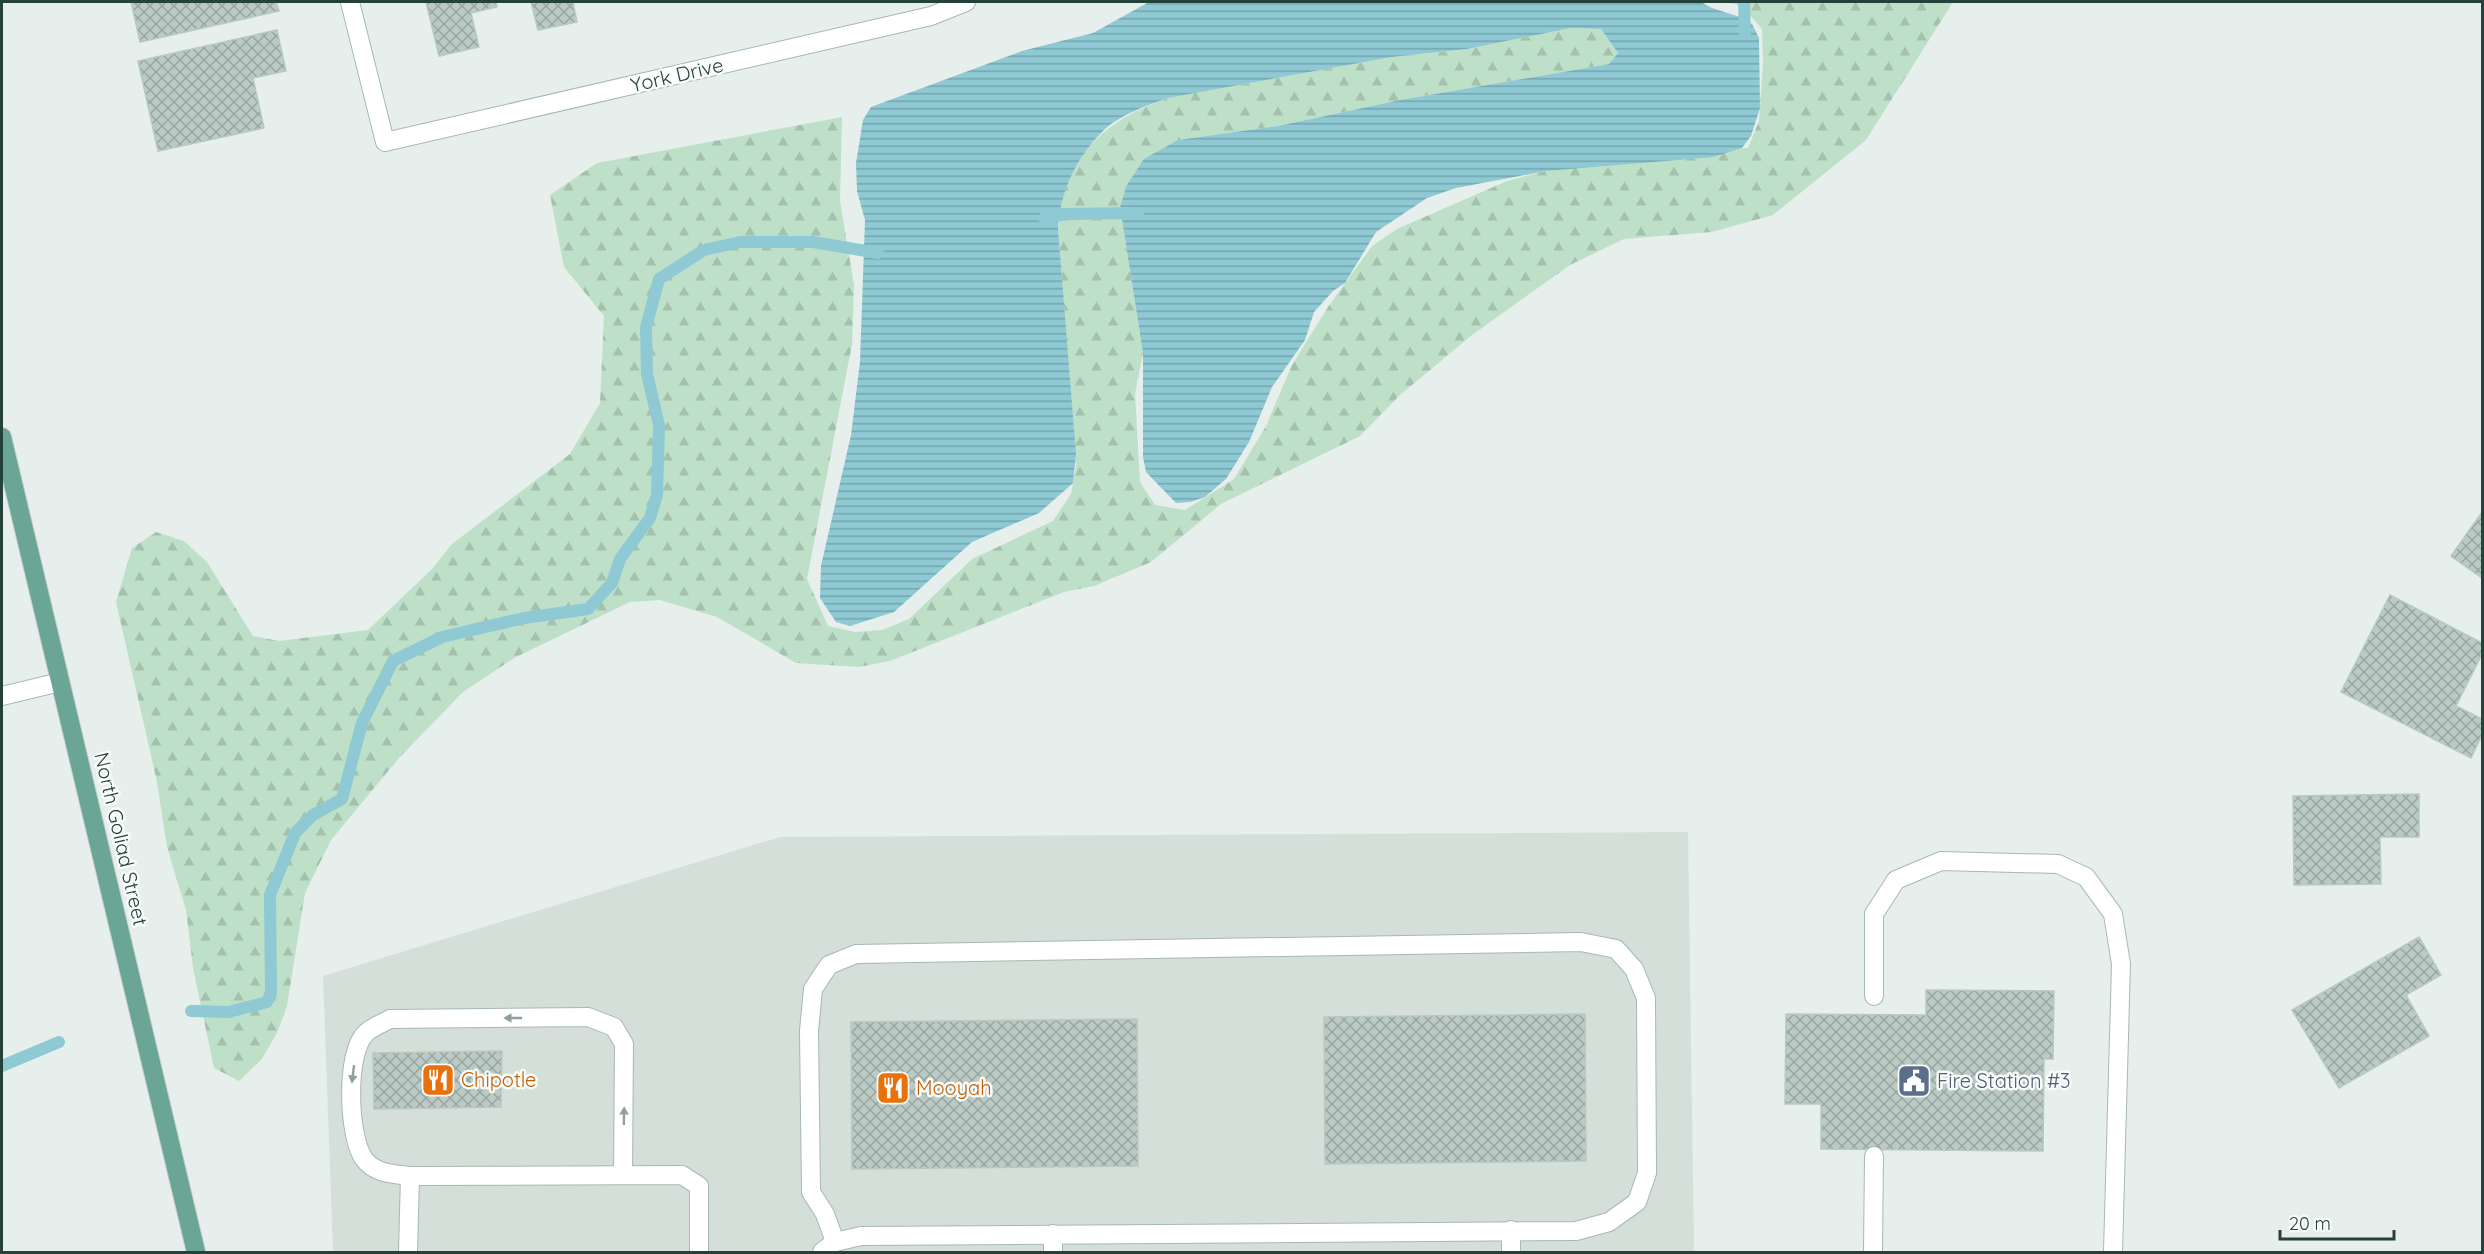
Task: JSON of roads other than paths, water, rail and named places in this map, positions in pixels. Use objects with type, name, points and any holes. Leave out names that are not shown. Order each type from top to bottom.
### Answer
[{"type":"main road","name":"North Goliad Street","points":[[2,436],[196,1252]]},
{"type":"street","name":"York Drive","points":[[350,2],[386,142],[931,16],[966,2]]},
{"type":"street","points":[[2,696],[60,682]]},
{"type":"street","points":[[1874,996],[1874,914],[1896,880],[1941,861],[2058,864],[2086,877],[2113,914],[2121,964],[2113,1252]]},
{"type":"street","points":[[1581,942],[1616,949],[1634,969],[1646,998],[1647,1173],[1637,1202],[1609,1222],[1576,1231],[1053,1234],[861,1236],[829,1247],[825,1214],[811,1192],[809,1031],[813,989],[829,965],[856,954],[1581,942]]},
{"type":"street","points":[[623,1175],[624,1044],[614,1027],[588,1017],[390,1018],[365,1033],[356,1051],[351,1083],[353,1129],[364,1159],[381,1173],[410,1176],[682,1175],[699,1186],[699,1252]]},
{"type":"street","points":[[1873,1252],[1874,1156]]},
{"type":"street","points":[[408,1252],[410,1176]]},
{"type":"street","points":[[1511,1230],[1511,1252]]},
{"type":"street","points":[[1053,1234],[1053,1252]]},
{"type":"water","points":[[1149,2],[1701,2],[1752,24],[1759,38],[1760,108],[1751,136],[1742,148],[1713,157],[1546,171],[1456,188],[1427,198],[1376,232],[1345,283],[1333,291],[1314,312],[1305,340],[1272,387],[1249,442],[1226,479],[1205,497],[1190,502],[1176,503],[1146,472],[1143,457],[1143,353],[1120,207],[1127,185],[1144,159],[1178,140],[1278,126],[1400,100],[1609,64],[1618,53],[1601,29],[1571,28],[1467,49],[1392,57],[1168,98],[1124,116],[1108,126],[1084,153],[1071,176],[1059,215],[1058,228],[1076,454],[1073,483],[1039,513],[972,542],[894,612],[850,626],[836,622],[820,598],[821,566],[851,435],[860,362],[865,220],[857,191],[856,163],[863,120],[871,107],[1022,51],[1093,33]]},
{"type":"waterway","points":[[1744,2],[1745,33]]},
{"type":"waterway","points":[[1044,218],[1064,214],[1138,213]]},
{"type":"waterway","points":[[191,1011],[229,1012],[267,1002],[271,993],[270,895],[295,833],[313,815],[342,799],[362,723],[393,661],[442,637],[524,618],[588,609],[612,583],[620,559],[650,518],[657,495],[659,425],[647,374],[646,327],[659,279],[704,250],[740,242],[813,242],[878,253]]},
{"type":"waterway","points":[[2,1066],[59,1042]]},
{"type":"place","name":"Chipotle","points":[[438,1080]]},
{"type":"place","name":"Fire Station #3","points":[[1914,1081]]},
{"type":"place","name":"Mooyah","points":[[893,1088]]}]
